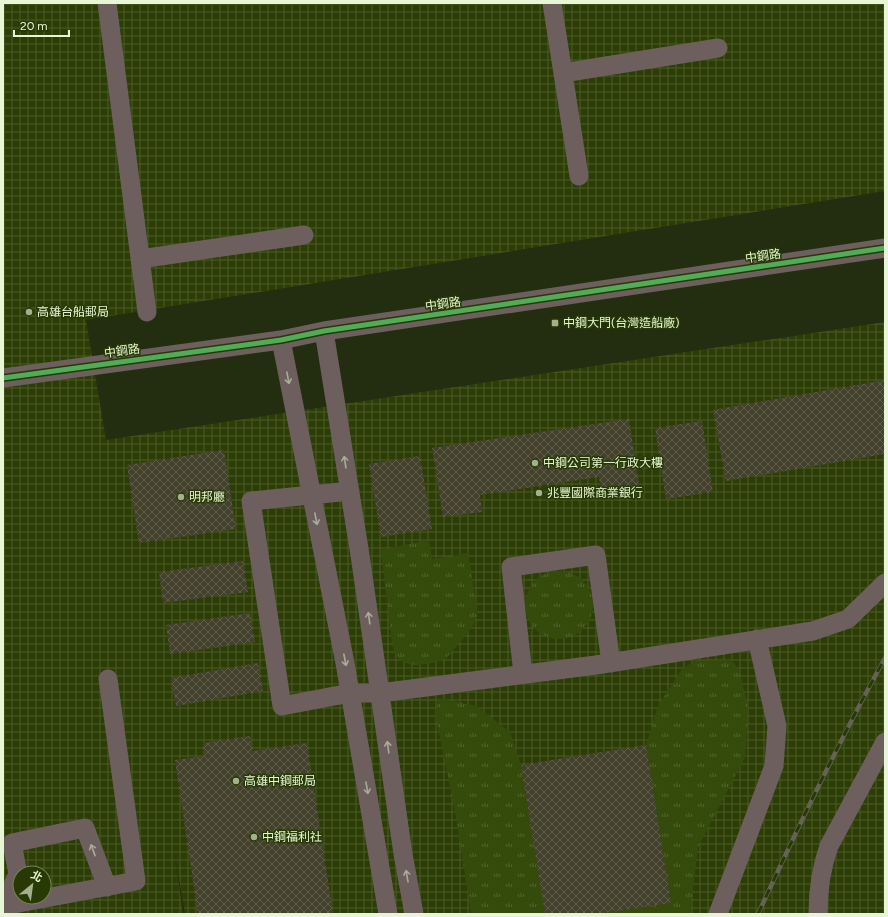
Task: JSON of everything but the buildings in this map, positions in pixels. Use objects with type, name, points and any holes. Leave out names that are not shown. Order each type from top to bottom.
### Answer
[{"type":"street","points":[[107,3],[146,312]]},
{"type":"street","points":[[552,3],[579,176]]},
{"type":"street","points":[[563,73],[718,48]]},
{"type":"street","points":[[140,259],[304,235]]},
{"type":"street","name":"中鋼路","points":[[3,378],[281,340],[324,332],[885,248]]},
{"type":"street","points":[[324,332],[350,491],[414,914]]},
{"type":"street","points":[[281,340],[350,693],[388,914]]},
{"type":"street","points":[[350,491],[251,501],[282,706],[350,693],[380,693],[612,663],[813,631],[848,619],[885,583]]},
{"type":"street","points":[[523,674],[511,567],[596,555],[612,663]]},
{"type":"street","points":[[718,914],[774,766],[776,726],[758,639]]},
{"type":"street","points":[[3,905],[136,881],[108,679]]},
{"type":"street","points":[[818,914],[819,886],[824,859],[829,846],[885,742]]},
{"type":"street","points":[[5,914],[3,905],[18,874],[12,843],[85,828],[107,887]]},
{"type":"shaded area","points":[[3,3],[885,3],[885,191],[86,320],[106,440],[885,322],[885,914],[185,914],[175,855],[183,914],[3,914]]},
{"type":"green space","points":[[429,540],[432,559],[468,553],[477,616],[467,633],[446,658],[441,661],[412,665],[402,661],[398,657],[392,645],[381,550]]},
{"type":"green space","points":[[559,571],[572,574],[583,581],[590,592],[593,605],[590,618],[583,629],[572,636],[559,639],[546,636],[535,629],[528,618],[525,605],[528,592],[535,581],[546,574]]},
{"type":"green space","points":[[732,660],[739,671],[748,706],[745,757],[698,847],[690,914],[598,914],[671,903],[646,745],[658,706],[682,669],[695,661]]},
{"type":"green space","points":[[439,698],[476,706],[510,732],[521,765],[545,914],[471,914],[456,817],[435,713]]},
{"type":"railway","points":[[758,914],[819,784],[885,658]]},
{"type":"cycle path","points":[[3,378],[281,340],[324,331],[885,248]]},
{"type":"place","name":"高雄台船郵局","points":[[29,312]]},
{"type":"place","name":"中鋼大門(台灣造船廠)","points":[[555,323]]},
{"type":"place","name":"中鋼公司第一行政大樓","points":[[535,463]]},
{"type":"place","name":"兆豐國際商業銀行","points":[[539,493]]},
{"type":"place","name":"明邦廳","points":[[181,497]]},
{"type":"place","name":"高雄中鋼郵局","points":[[236,781]]},
{"type":"place","name":"中鋼福利社","points":[[254,837]]}]
